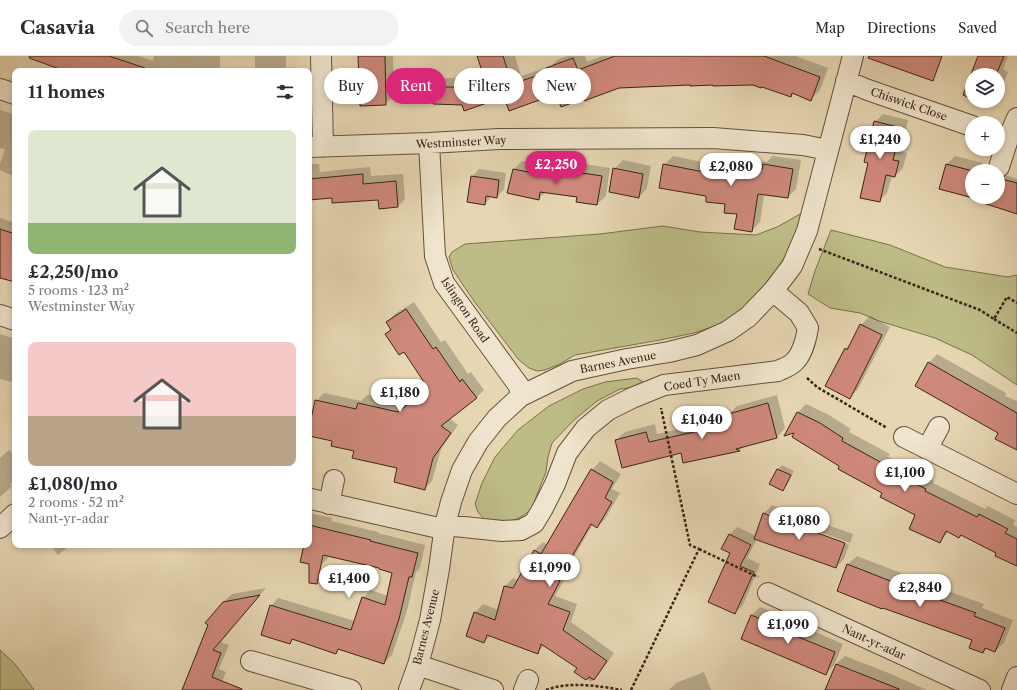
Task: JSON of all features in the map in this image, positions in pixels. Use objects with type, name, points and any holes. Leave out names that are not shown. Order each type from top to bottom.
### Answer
[{"type":"street","points":[[316,147],[321,56]]},
{"type":"street","name":"Barnes Avenue","points":[[409,690],[418,666],[430,620],[445,525],[451,502],[462,470],[478,442],[497,418],[521,396],[572,371],[697,345],[728,331],[748,317],[773,291],[792,266],[807,231],[853,56]]},
{"type":"street","name":"Chiswick Close","points":[[846,81],[965,124]]},
{"type":"street","points":[[0,89],[12,93]]},
{"type":"street","points":[[1005,134],[1017,118]]},
{"type":"street","name":"Westminster Way","points":[[316,147],[499,140],[713,138],[803,146],[828,150]]},
{"type":"street","name":"Islington Road","points":[[429,143],[434,256],[444,282],[519,386],[521,396]]},
{"type":"street","points":[[773,291],[798,313],[808,328],[802,351],[795,362]]},
{"type":"street","points":[[0,314],[12,319]]},
{"type":"street","name":"Coed Ty Maen","points":[[334,480],[320,502],[434,527],[445,525],[502,531],[521,530],[534,523],[543,508],[555,484],[567,453],[586,428],[608,410],[664,385],[778,371],[795,362]]},
{"type":"street","points":[[927,449],[939,427]]},
{"type":"street","points":[[904,437],[1017,494]]},
{"type":"street","points":[[0,528],[12,517]]},
{"type":"street","name":"Nant-yr-adar","points":[[768,593],[980,690]]},
{"type":"street","points":[[251,661],[351,690]]},
{"type":"street","points":[[418,666],[493,690]]},
{"type":"street","points":[[1012,690],[1017,677]]},
{"type":"path","points":[[802,243],[980,310],[1017,333]]},
{"type":"path","points":[[994,319],[1007,297],[1017,303]]},
{"type":"path","points":[[795,362],[801,373],[817,387],[904,437]]},
{"type":"path","points":[[657,388],[690,545],[762,578],[768,593]]},
{"type":"path","points":[[631,690],[699,549]]},
{"type":"path","points":[[545,690],[556,686],[596,686],[622,690]]},
{"type":"shaded area","points":[[802,213],[801,226],[786,255],[768,284],[747,306],[721,324],[694,333],[575,355],[558,365],[545,370],[537,371],[529,368],[518,359],[474,301],[453,270],[449,257],[452,252],[465,244],[600,234],[663,226],[700,232],[756,235],[777,227]]},
{"type":"shaded area","points":[[831,230],[890,245],[945,267],[1008,277],[1017,275],[1017,385],[972,355],[935,338],[879,321],[860,313],[830,308],[808,294]]},
{"type":"shaded area","points":[[637,378],[643,382],[630,388],[620,389],[597,401],[574,420],[552,443],[546,472],[531,510],[519,518],[506,523],[484,519],[478,512],[475,504],[482,483],[495,457],[518,430],[549,406],[583,389],[605,382]]},
{"type":"shaded area","points":[[0,650],[15,664],[34,690],[0,690]]},
{"type":"building","points":[[30,56],[109,56],[145,68],[57,68],[29,58]]},
{"type":"building","points":[[358,56],[385,56],[386,105],[360,106],[360,104],[378,104],[378,68],[358,68]]},
{"type":"building","points":[[477,56],[503,56],[507,68],[481,68]]},
{"type":"building","points":[[615,56],[764,56],[820,77],[811,101],[792,93],[791,97],[753,85],[690,85],[619,88],[591,98],[591,68],[583,68]]},
{"type":"building","points":[[869,56],[942,56],[933,81],[868,58]]},
{"type":"building","points":[[978,56],[1004,56],[999,68],[973,68]]},
{"type":"building","points":[[573,58],[577,68],[546,68]]},
{"type":"building","points":[[532,77],[532,103],[509,111],[506,104],[524,104],[524,80]]},
{"type":"building","points":[[446,87],[454,87],[454,104],[484,104],[464,111],[462,105],[433,104],[446,104]]},
{"type":"building","points":[[560,104],[569,104],[561,107]]},
{"type":"building","points":[[874,121],[901,128],[893,160],[899,161],[895,177],[886,175],[880,202],[860,198],[868,163],[864,162]]},
{"type":"building","points":[[663,164],[709,173],[710,164],[762,170],[763,164],[793,169],[788,198],[758,194],[752,232],[734,229],[737,214],[724,213],[725,204],[706,202],[706,196],[659,188]]},
{"type":"building","points":[[946,164],[965,169],[965,196],[939,189]]},
{"type":"building","points":[[613,168],[643,174],[639,198],[609,192]]},
{"type":"building","points":[[513,169],[562,177],[563,170],[602,176],[597,205],[576,202],[577,197],[540,192],[539,200],[507,193]]},
{"type":"building","points":[[363,174],[363,184],[396,181],[398,207],[379,209],[378,200],[332,203],[332,198],[312,200],[312,179]]},
{"type":"building","points":[[471,176],[499,180],[497,198],[486,196],[485,205],[467,202]]},
{"type":"building","points":[[1005,180],[1017,183],[1017,214],[986,204],[1005,204]]},
{"type":"building","points":[[0,229],[12,233],[12,281],[0,278]]},
{"type":"building","points":[[406,309],[433,349],[436,347],[460,382],[462,379],[477,398],[441,426],[451,433],[433,458],[425,490],[394,482],[397,468],[352,458],[354,451],[331,446],[332,441],[312,437],[312,414],[315,400],[356,409],[358,403],[398,412],[428,388],[404,352],[399,355],[385,334],[391,330],[386,322]]},
{"type":"building","points":[[860,324],[882,335],[850,399],[825,386],[845,348],[847,350]]},
{"type":"building","points":[[928,362],[1017,413],[1017,450],[995,439],[998,433],[915,386]]},
{"type":"building","points":[[768,403],[777,438],[736,449],[740,451],[683,463],[681,453],[622,468],[615,440],[646,432],[649,442],[730,424],[728,414]]},
{"type":"building","points":[[797,412],[820,423],[843,438],[842,441],[882,463],[881,466],[926,489],[925,491],[977,517],[979,514],[1008,529],[1005,533],[1017,539],[1017,566],[995,556],[996,553],[961,535],[959,538],[946,531],[940,543],[909,529],[915,515],[880,497],[882,493],[838,469],[839,466],[792,437],[794,433],[784,436]]},
{"type":"building","points":[[591,469],[613,482],[605,498],[612,502],[597,528],[591,524],[558,580],[560,581],[548,604],[570,612],[563,630],[607,661],[594,680],[589,677],[586,680],[574,672],[577,668],[541,644],[538,654],[487,635],[484,643],[466,636],[474,612],[495,620],[504,586],[513,588],[534,550],[541,554]]},
{"type":"building","points":[[777,469],[791,475],[783,491],[769,484]]},
{"type":"building","points":[[763,513],[845,543],[836,568],[754,539]]},
{"type":"building","points":[[312,526],[418,553],[412,577],[409,577],[399,619],[384,664],[338,649],[336,654],[292,639],[290,644],[261,635],[270,605],[351,630],[362,597],[385,605],[392,573],[379,568],[323,555],[317,584],[309,583],[309,564],[300,562],[303,548],[312,548]]},
{"type":"building","points":[[729,534],[751,545],[740,566],[754,572],[735,614],[708,602],[730,553],[721,549]]},
{"type":"building","points":[[847,564],[893,583],[976,613],[974,616],[1005,628],[995,652],[985,648],[983,653],[969,648],[972,640],[883,608],[882,609],[837,591]]},
{"type":"building","points":[[260,595],[213,650],[221,653],[212,677],[242,690],[182,690],[208,625],[205,623],[223,602]]},
{"type":"building","points":[[751,615],[835,652],[826,675],[741,639]]},
{"type":"building","points":[[836,664],[899,689],[899,690],[825,690]]}]
